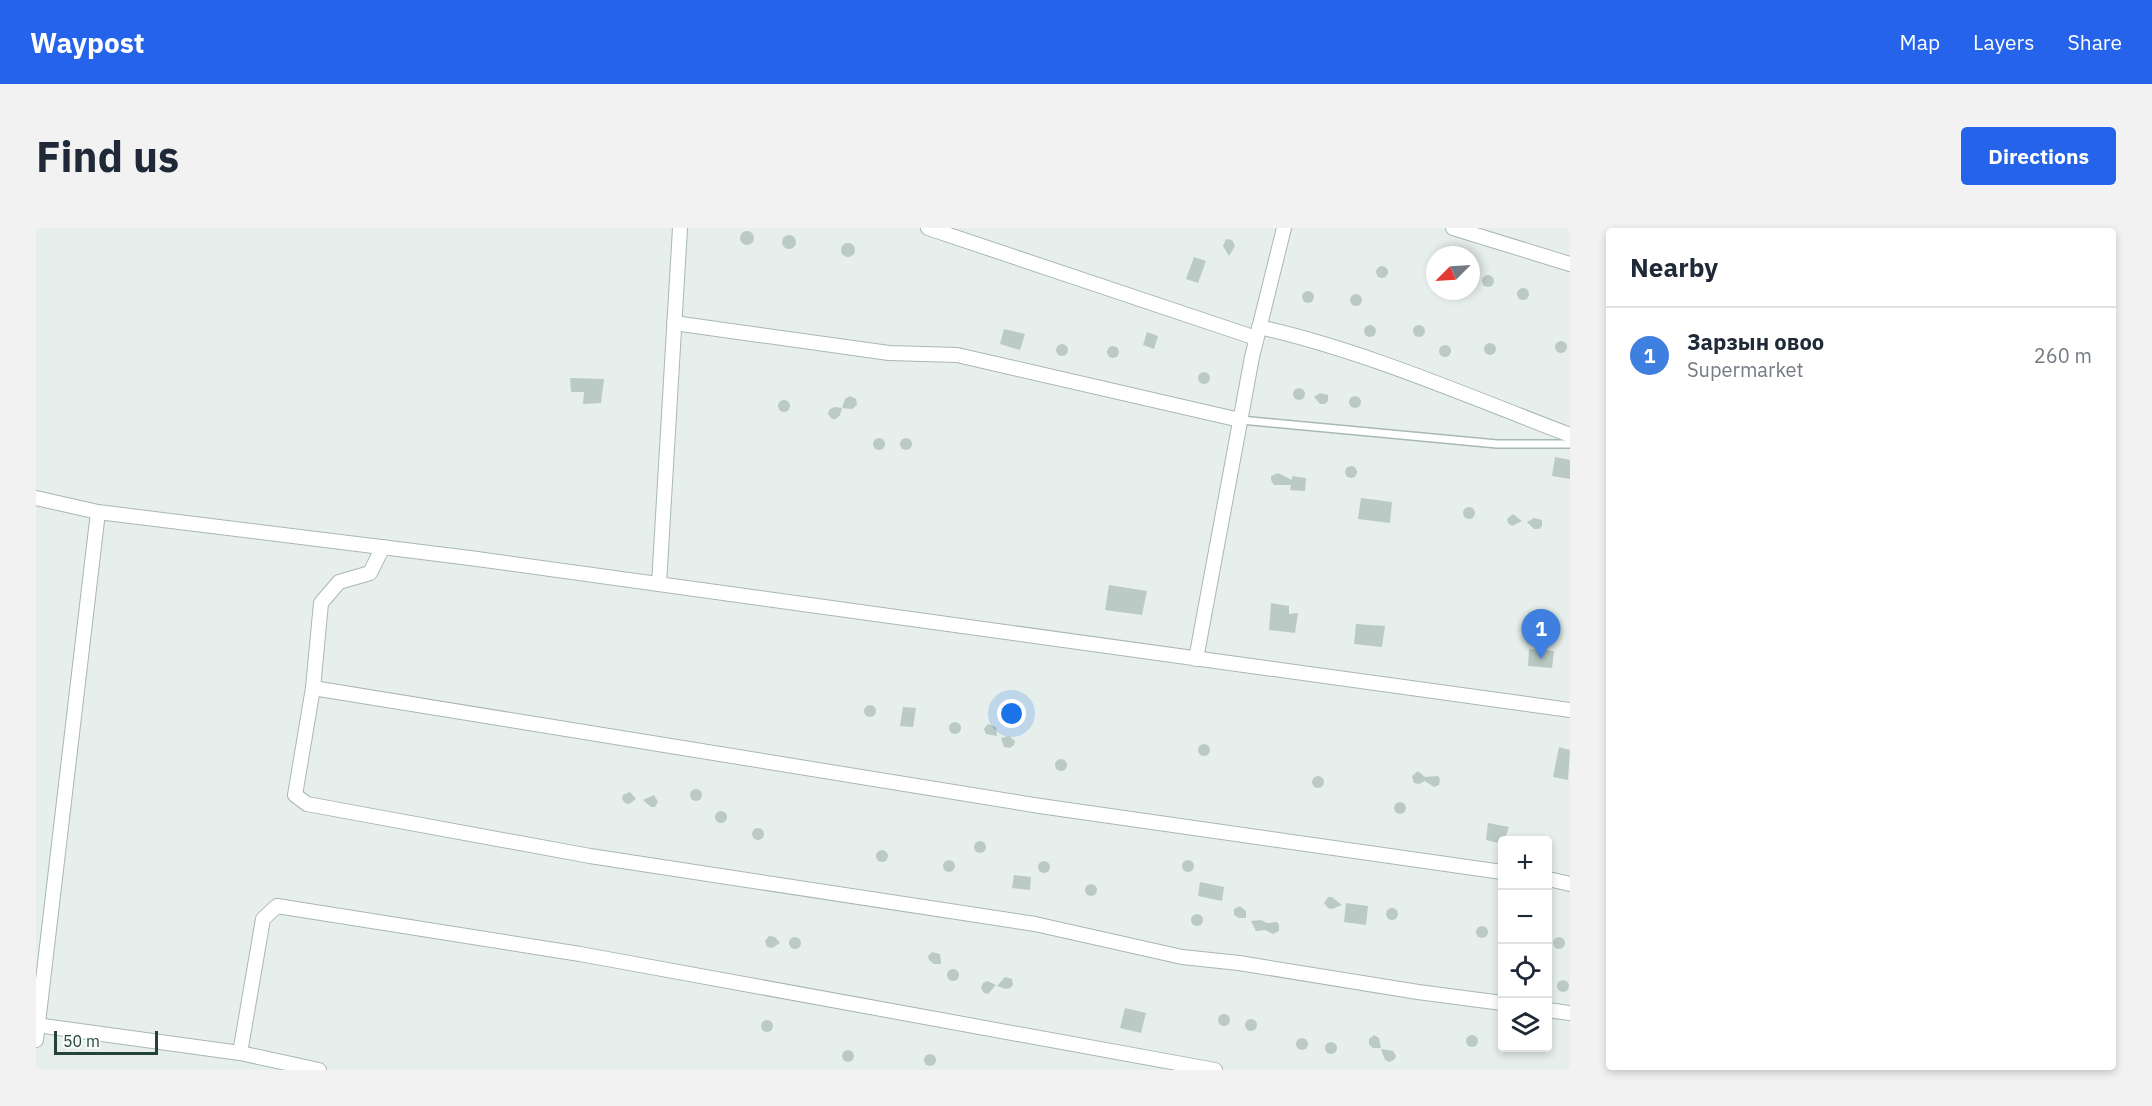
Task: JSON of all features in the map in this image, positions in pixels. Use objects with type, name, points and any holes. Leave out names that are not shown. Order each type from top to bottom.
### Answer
[{"type":"street","points":[[659,584],[680,228]]},
{"type":"street","points":[[928,228],[1258,332],[1285,333],[1383,365],[1570,435]]},
{"type":"street","points":[[1196,659],[1240,420],[1258,332],[1284,228]]},
{"type":"street","points":[[1453,228],[1570,264]]},
{"type":"street","points":[[674,323],[889,353],[957,355],[1240,420]]},
{"type":"street","points":[[36,498],[98,512],[659,584],[1570,710]]},
{"type":"street","points":[[36,1040],[40,968],[98,512]]},
{"type":"street","points":[[383,547],[370,573],[339,582],[321,603],[313,687],[296,795],[307,804],[590,856],[1035,924],[1182,957],[1239,963],[1498,1002]]},
{"type":"street","points":[[313,687],[1040,806],[1498,871]]},
{"type":"street","points":[[1552,880],[1570,884]]},
{"type":"street","points":[[240,1053],[263,919],[277,906],[580,954],[1215,1070]]},
{"type":"street","points":[[1552,1011],[1570,1013]]},
{"type":"street","points":[[37,1026],[240,1053],[320,1070]]},
{"type":"lane","points":[[1240,420],[1497,444],[1570,444]]},
{"type":"building","points":[[744,231],[750,231],[754,238],[750,245],[744,245],[740,241],[740,235]]},
{"type":"building","points":[[786,235],[792,235],[796,242],[792,249],[786,249],[782,245],[782,239]]},
{"type":"building","points":[[1226,239],[1232,240],[1235,246],[1229,256],[1223,246]]},
{"type":"building","points":[[845,243],[851,243],[855,250],[851,257],[845,257],[841,253],[841,247]]},
{"type":"building","points":[[1194,257],[1206,261],[1198,283],[1186,279]]},
{"type":"building","points":[[1384,266],[1388,272],[1384,278],[1380,278],[1376,270]]},
{"type":"building","points":[[1490,275],[1494,281],[1490,287],[1486,287],[1482,279]]},
{"type":"building","points":[[1525,288],[1529,294],[1525,300],[1521,300],[1517,292]]},
{"type":"building","points":[[1310,291],[1314,297],[1310,303],[1306,303],[1302,295]]},
{"type":"building","points":[[1358,294],[1362,300],[1358,306],[1354,306],[1350,298]]},
{"type":"building","points":[[1372,325],[1376,331],[1372,337],[1368,337],[1364,329]]},
{"type":"building","points":[[1421,325],[1425,331],[1421,337],[1417,337],[1413,329]]},
{"type":"building","points":[[1004,329],[1025,334],[1020,350],[1000,344]]},
{"type":"building","points":[[1147,332],[1158,336],[1154,349],[1143,345]]},
{"type":"building","points":[[1563,341],[1567,347],[1563,353],[1559,353],[1555,345]]},
{"type":"building","points":[[1492,343],[1496,349],[1492,355],[1488,355],[1484,347]]},
{"type":"building","points":[[1064,344],[1068,350],[1064,356],[1060,356],[1056,348]]},
{"type":"building","points":[[1447,345],[1451,351],[1447,357],[1443,357],[1439,349]]},
{"type":"building","points":[[1115,346],[1119,352],[1115,358],[1111,358],[1107,350]]},
{"type":"building","points":[[1206,372],[1210,378],[1206,384],[1202,384],[1198,376]]},
{"type":"building","points":[[570,378],[604,379],[601,403],[583,404],[584,392],[571,392]]},
{"type":"building","points":[[1301,388],[1305,394],[1301,400],[1297,400],[1293,392]]},
{"type":"building","points":[[1320,393],[1328,395],[1328,401],[1325,404],[1320,404],[1314,397]]},
{"type":"building","points":[[850,396],[856,399],[857,405],[852,409],[842,408],[845,399]]},
{"type":"building","points":[[1357,396],[1361,402],[1357,408],[1353,408],[1349,400]]},
{"type":"building","points":[[786,400],[790,406],[786,412],[782,412],[778,404]]},
{"type":"building","points":[[834,407],[842,408],[840,415],[832,419],[828,414],[829,410]]},
{"type":"building","points":[[881,438],[885,444],[881,450],[877,450],[873,442]]},
{"type":"building","points":[[908,438],[912,444],[908,450],[904,450],[900,442]]},
{"type":"building","points":[[1555,457],[1570,460],[1570,479],[1552,476]]},
{"type":"building","points":[[1353,466],[1357,472],[1353,478],[1349,478],[1345,470]]},
{"type":"building","points":[[1278,473],[1292,480],[1292,476],[1306,478],[1305,491],[1290,490],[1291,485],[1274,485],[1271,476]]},
{"type":"building","points":[[1361,498],[1392,502],[1390,523],[1358,519]]},
{"type":"building","points":[[1471,507],[1475,513],[1471,519],[1467,519],[1463,511]]},
{"type":"building","points":[[1513,514],[1522,521],[1512,526],[1507,519]]},
{"type":"building","points":[[1534,518],[1542,520],[1542,526],[1539,529],[1534,529],[1527,522]]},
{"type":"building","points":[[1109,585],[1147,591],[1142,615],[1105,610]]},
{"type":"building","points":[[1271,603],[1289,606],[1289,614],[1298,613],[1295,633],[1269,630]]},
{"type":"building","points":[[1356,624],[1385,626],[1382,647],[1354,644]]},
{"type":"building","points":[[1529,649],[1554,651],[1552,668],[1528,666]]},
{"type":"building","points":[[872,705],[876,711],[872,717],[868,717],[864,709]]},
{"type":"building","points":[[903,707],[916,708],[913,727],[900,726]]},
{"type":"building","points":[[957,722],[961,728],[957,734],[953,734],[949,726]]},
{"type":"building","points":[[988,724],[996,727],[997,736],[986,734],[984,729]]},
{"type":"building","points":[[1009,736],[1015,741],[1014,745],[1010,748],[1004,747],[1001,738]]},
{"type":"building","points":[[1206,744],[1210,750],[1206,756],[1202,756],[1198,748]]},
{"type":"building","points":[[1559,747],[1570,750],[1568,780],[1553,777]]},
{"type":"building","points":[[1063,759],[1067,765],[1063,771],[1059,771],[1055,763]]},
{"type":"building","points":[[1418,771],[1425,777],[1438,776],[1439,785],[1434,787],[1425,781],[1419,784],[1414,783],[1412,776]]},
{"type":"building","points":[[1320,776],[1324,782],[1320,788],[1316,788],[1312,780]]},
{"type":"building","points":[[698,789],[702,795],[698,801],[694,801],[690,793]]},
{"type":"building","points":[[630,792],[636,799],[629,804],[625,803],[622,799],[623,795]]},
{"type":"building","points":[[654,795],[658,802],[655,807],[651,807],[643,800]]},
{"type":"building","points":[[1402,802],[1406,808],[1402,814],[1398,814],[1394,806]]},
{"type":"building","points":[[723,811],[727,817],[723,823],[719,823],[715,815]]},
{"type":"building","points":[[1488,823],[1509,827],[1506,836],[1498,836],[1498,843],[1486,840]]},
{"type":"building","points":[[760,828],[764,834],[760,840],[756,840],[752,832]]},
{"type":"building","points":[[982,841],[986,847],[982,853],[978,853],[974,845]]},
{"type":"building","points":[[884,850],[888,856],[884,862],[880,862],[876,854]]},
{"type":"building","points":[[951,860],[955,866],[951,872],[947,872],[943,864]]},
{"type":"building","points":[[1190,860],[1194,866],[1190,872],[1186,872],[1182,864]]},
{"type":"building","points":[[1046,861],[1050,867],[1046,873],[1042,873],[1038,865]]},
{"type":"building","points":[[1014,875],[1031,877],[1030,890],[1012,888]]},
{"type":"building","points":[[1200,882],[1224,887],[1222,901],[1198,896]]},
{"type":"building","points":[[1093,884],[1097,890],[1093,896],[1089,896],[1085,888]]},
{"type":"building","points":[[1328,897],[1332,897],[1342,905],[1332,909],[1328,908],[1324,903]]},
{"type":"building","points":[[1346,903],[1368,906],[1366,925],[1344,922]]},
{"type":"building","points":[[1240,906],[1246,911],[1246,918],[1234,915],[1234,909]]},
{"type":"building","points":[[1394,908],[1398,914],[1394,920],[1390,920],[1386,912]]},
{"type":"building","points":[[1199,914],[1203,920],[1199,926],[1195,926],[1191,918]]},
{"type":"building","points":[[1261,920],[1267,923],[1277,922],[1279,931],[1273,934],[1265,930],[1256,931],[1251,921]]},
{"type":"building","points":[[1484,926],[1488,932],[1484,938],[1480,938],[1476,930]]},
{"type":"building","points":[[769,936],[775,937],[780,943],[772,948],[767,947],[765,941]]},
{"type":"building","points":[[797,937],[801,943],[797,949],[793,949],[789,941]]},
{"type":"building","points":[[1561,937],[1565,943],[1561,949],[1557,949],[1553,941]]},
{"type":"building","points":[[932,952],[940,954],[941,964],[934,964],[929,960],[928,956]]},
{"type":"building","points":[[955,969],[959,975],[955,981],[951,981],[947,973]]},
{"type":"building","points":[[1005,977],[1012,979],[1013,985],[1010,988],[997,986]]},
{"type":"building","points":[[1565,980],[1569,986],[1565,992],[1561,992],[1557,984]]},
{"type":"building","points":[[987,981],[996,985],[988,994],[984,993],[981,988]]},
{"type":"building","points":[[1125,1008],[1146,1013],[1141,1033],[1120,1028]]},
{"type":"building","points":[[1226,1014],[1230,1020],[1226,1026],[1222,1026],[1218,1018]]},
{"type":"building","points":[[1253,1019],[1257,1025],[1253,1031],[1249,1031],[1245,1023]]},
{"type":"building","points":[[769,1020],[773,1026],[769,1032],[765,1032],[761,1024]]},
{"type":"building","points":[[1374,1035],[1379,1038],[1381,1048],[1373,1048],[1369,1044],[1369,1039]]},
{"type":"building","points":[[1474,1035],[1478,1041],[1474,1047],[1470,1047],[1466,1039]]},
{"type":"building","points":[[1304,1038],[1308,1044],[1304,1050],[1300,1050],[1296,1042]]},
{"type":"building","points":[[1333,1042],[1337,1048],[1333,1054],[1329,1054],[1325,1046]]},
{"type":"building","points":[[1381,1049],[1393,1051],[1396,1056],[1394,1060],[1389,1062],[1385,1060]]},
{"type":"building","points":[[850,1050],[854,1056],[850,1062],[846,1062],[842,1054]]},
{"type":"building","points":[[932,1054],[936,1060],[932,1066],[928,1066],[924,1058]]},
{"type":"place","name":"Зарзын овоо","points":[[1541,659]]}]
